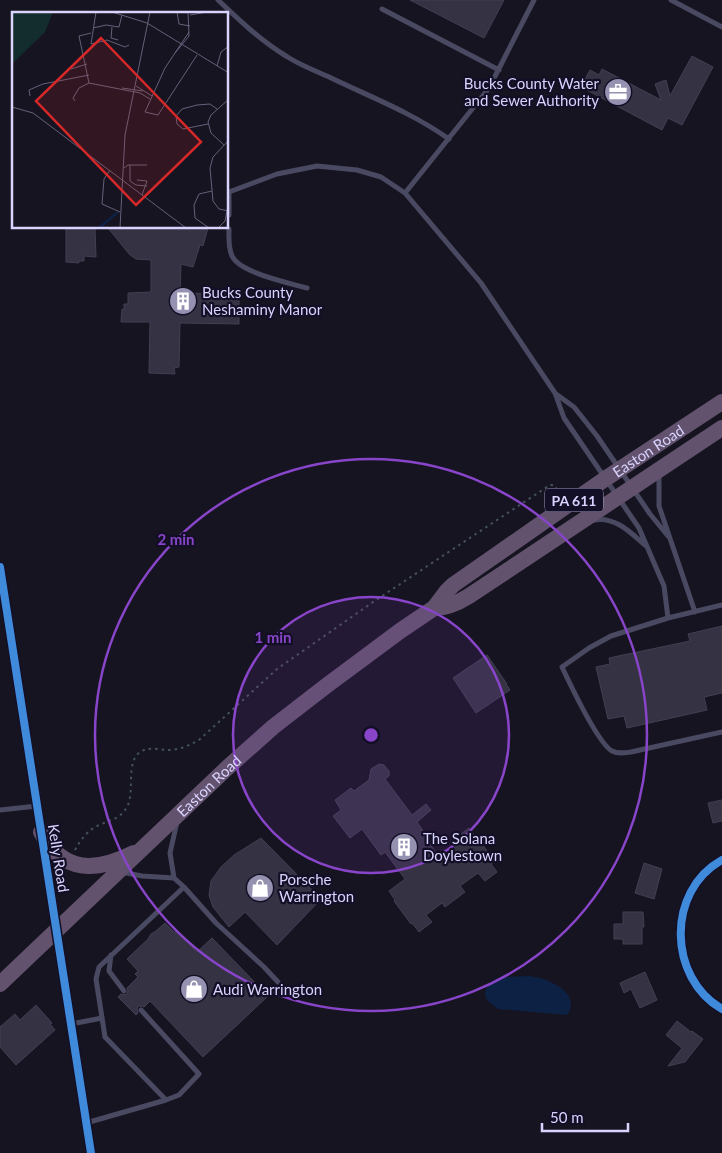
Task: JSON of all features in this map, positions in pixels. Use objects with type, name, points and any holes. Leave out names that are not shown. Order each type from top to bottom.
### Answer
[{"type":"highway","name":"Easton Road","points":[[0,984],[142,848],[273,727],[400,631],[434,608],[454,585],[605,478],[722,402]]},
{"type":"highway","name":"Easton Road","points":[[434,608],[442,608],[458,603],[722,428]]},
{"type":"highway","points":[[42,832],[46,842],[57,855],[74,864],[96,865],[108,863],[128,856],[142,848]]},
{"type":"street","name":"Kelly Road","points":[[0,567],[90,1152]]},
{"type":"street","points":[[722,860],[708,870],[691,892],[682,915],[680,933],[685,963],[691,976],[700,991],[722,1009]]},
{"type":"lane","points":[[218,0],[264,42],[287,57],[406,113],[448,139]]},
{"type":"lane","points":[[405,193],[489,88],[534,0]]},
{"type":"lane","points":[[671,0],[722,27]]},
{"type":"lane","points":[[382,9],[498,70]]},
{"type":"lane","points":[[229,192],[277,174],[316,166],[357,170],[381,177],[405,193],[481,283],[555,393],[564,418],[639,528],[664,586],[668,618]]},
{"type":"lane","points":[[229,229],[229,245],[232,257],[240,265],[251,272],[307,288]]},
{"type":"lane","points":[[555,393],[574,407],[597,436],[650,514],[668,536]]},
{"type":"lane","points":[[658,470],[659,506],[695,612]]},
{"type":"lane","points":[[579,522],[599,519],[611,521],[621,525],[647,546]]},
{"type":"lane","points":[[722,605],[668,618],[611,636],[589,648],[562,667],[604,745],[618,753],[631,752],[722,732]]},
{"type":"lane","points":[[0,810],[38,806]]},
{"type":"lane","points":[[174,878],[170,853],[179,814]]},
{"type":"lane","points":[[118,872],[174,878],[216,923],[278,982]]},
{"type":"lane","points":[[166,1100],[105,1037],[96,979],[98,967],[184,887]]},
{"type":"lane","points":[[111,954],[108,971],[124,991]]},
{"type":"lane","points":[[86,1123],[179,1095],[199,1074],[141,1010]]},
{"type":"lane","points":[[71,1024],[102,1018]]},
{"type":"path","points":[[72,856],[82,838],[89,832],[97,826],[114,820],[125,811],[129,804],[132,768],[138,754],[142,751],[157,749],[176,749],[199,740],[277,670],[376,600],[550,485],[554,485],[558,491]]},
{"type":"water","points":[[528,976],[549,981],[566,992],[571,1003],[567,1015],[498,1009],[486,998],[487,987],[496,979]]},
{"type":"building","points":[[410,0],[504,0],[484,38]]},
{"type":"building","name":"Bucks County Water and Sewer Authority","points":[[692,56],[713,67],[682,125],[668,118],[662,130],[581,87],[590,70],[599,75],[602,69],[661,100],[655,84],[666,80],[670,96]]},
{"type":"building","points":[[66,229],[95,229],[96,257],[84,256],[84,261],[79,261],[79,263],[66,262]]},
{"type":"building","name":"Bucks County Neshaminy Manor","points":[[109,229],[208,229],[203,246],[200,245],[193,267],[181,264],[180,293],[233,294],[233,298],[239,298],[239,324],[180,323],[179,367],[174,368],[175,374],[149,373],[150,322],[121,322],[122,309],[124,310],[124,304],[128,304],[128,293],[151,292],[151,260],[136,259],[130,255]]},
{"type":"building","points":[[722,626],[722,693],[704,697],[707,710],[627,728],[624,716],[608,719],[596,667],[610,664],[609,658],[690,641],[688,634]]},
{"type":"building","points":[[487,655],[510,690],[476,713],[453,678]]},
{"type":"building","name":"The Solana Doylestown","points":[[379,764],[384,765],[389,771],[389,776],[385,779],[412,815],[426,804],[431,810],[417,822],[426,835],[424,836],[440,858],[458,845],[453,840],[469,828],[495,861],[491,864],[497,872],[485,881],[478,873],[460,886],[465,892],[445,907],[442,903],[426,915],[432,922],[419,932],[394,901],[389,891],[405,879],[385,852],[381,855],[362,829],[350,838],[333,816],[341,810],[335,800],[351,788],[354,791],[369,780],[371,769]]},
{"type":"building","points":[[722,800],[722,821],[713,823],[708,803]]},
{"type":"building","name":"Porsche Warrington","points":[[261,838],[321,899],[277,945],[245,912],[229,927],[213,907],[209,895],[211,881],[221,867],[234,855]]},
{"type":"building","points":[[644,863],[662,869],[654,899],[635,893]]},
{"type":"building","points":[[623,912],[643,912],[642,944],[623,944],[623,939],[614,939],[614,924],[623,924]]},
{"type":"building","name":"Audi Warrington","points":[[165,923],[197,952],[212,938],[268,996],[203,1057],[150,1001],[144,1007],[138,1006],[138,1013],[136,1015],[118,997],[121,994],[127,994],[127,988],[138,977],[135,974],[138,971],[127,959],[151,934]]},
{"type":"building","points":[[645,972],[657,1000],[640,1008],[631,989],[624,993],[620,983]]},
{"type":"building","points":[[36,1005],[52,1023],[50,1024],[55,1030],[16,1065],[0,1047],[0,1027],[15,1014],[20,1020]]},
{"type":"building","points":[[677,1021],[703,1039],[685,1062],[668,1066],[682,1048],[666,1035]]},
{"type":"cycle path","points":[[0,567],[91,1153]]},
{"type":"cycle path","points":[[722,860],[704,874],[691,892],[683,913],[681,934],[684,956],[691,977],[704,995],[722,1009]]},
{"type":"place","name":"Bucks County Water and Sewer Authority","points":[[618,92]]},
{"type":"place","name":"Bucks County Neshaminy Manor","points":[[183,301]]},
{"type":"place","name":"The Solana Doylestown","points":[[404,847]]},
{"type":"place","name":"Porsche Warrington","points":[[260,888]]},
{"type":"place","name":"Audi Warrington","points":[[194,989]]}]
